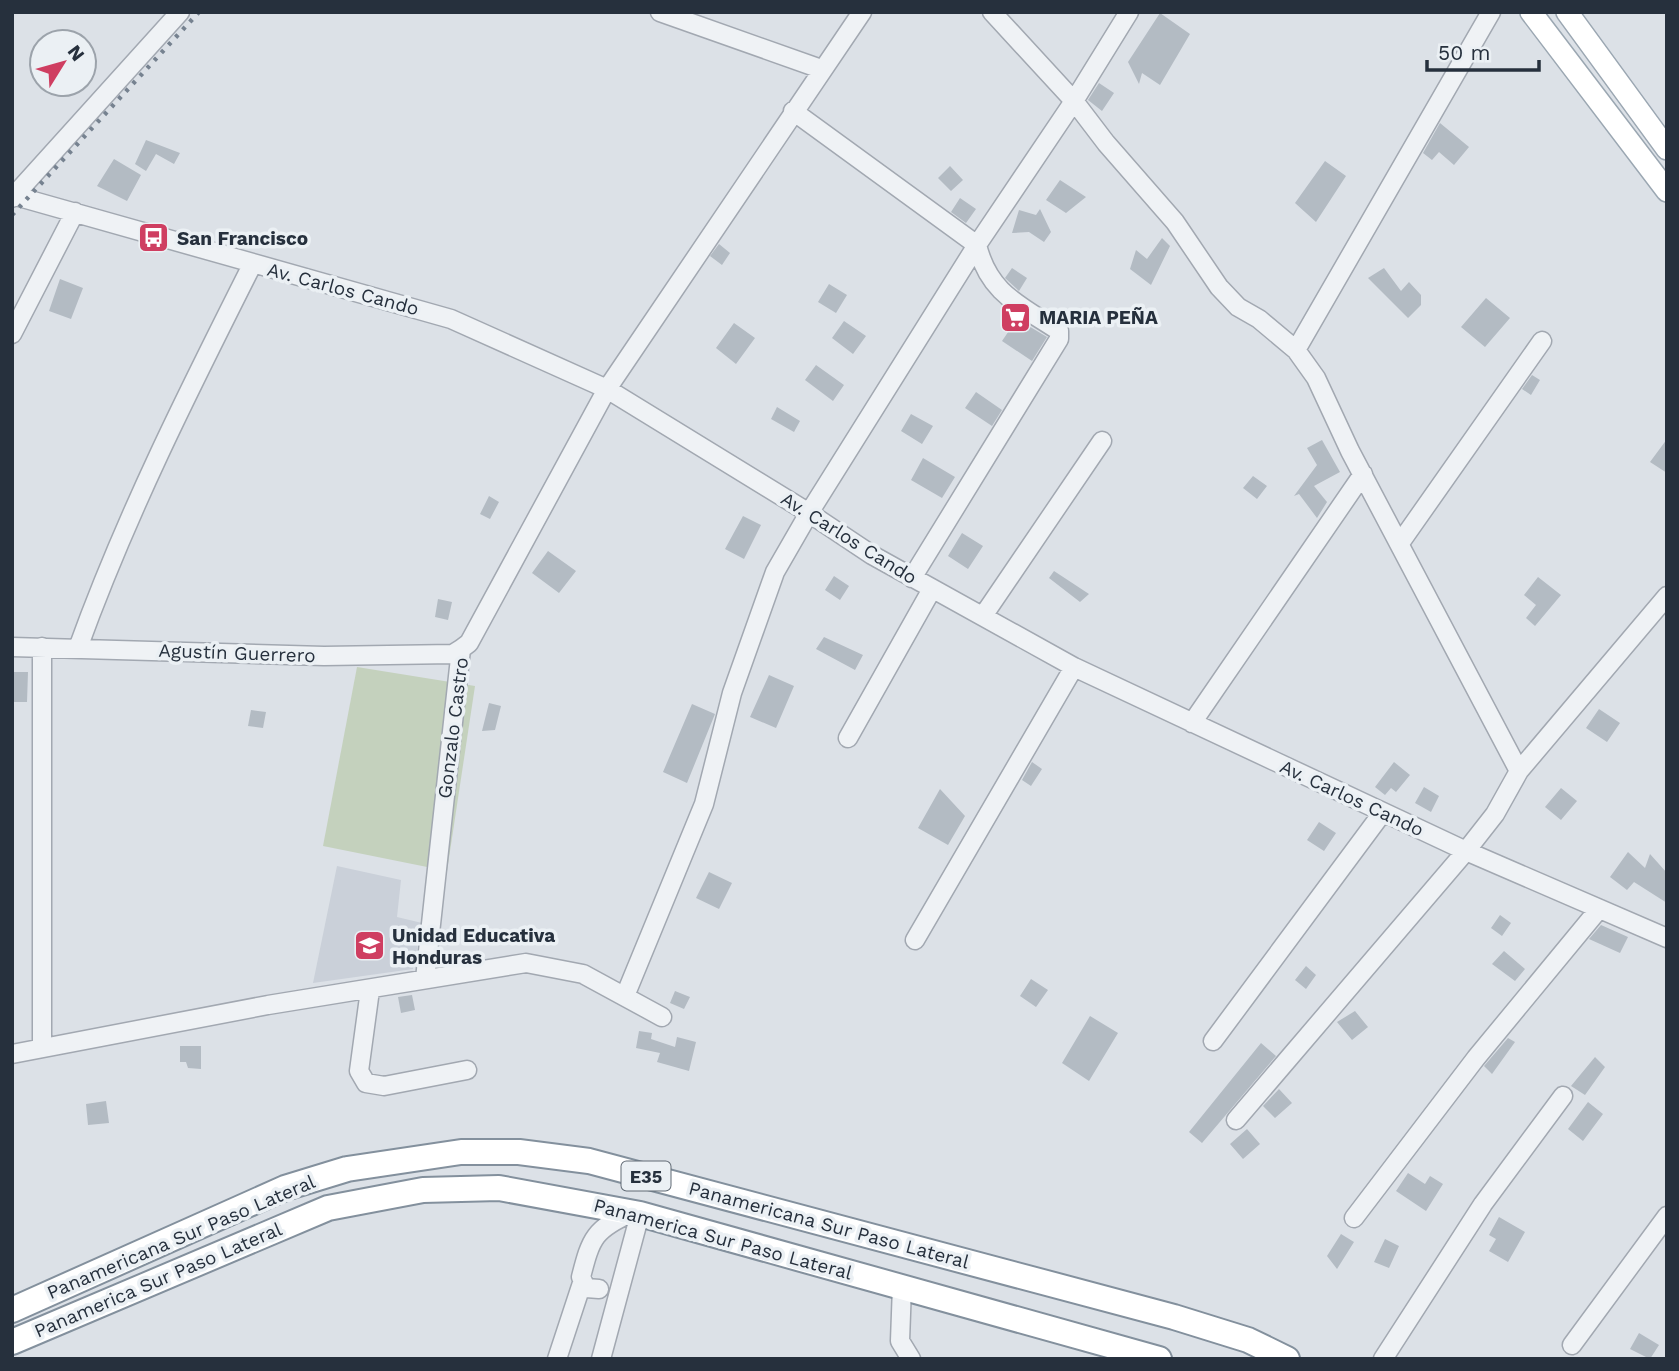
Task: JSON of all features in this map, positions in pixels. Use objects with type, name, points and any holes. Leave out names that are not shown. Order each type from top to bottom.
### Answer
[{"type":"highway","name":"Panamericana Sur Paso Lateral","points":[[12,1310],[285,1188],[347,1168],[461,1152],[519,1152],[589,1161],[1174,1317],[1248,1340],[1287,1359]]},
{"type":"highway","name":"Panamerica Sur Paso Lateral","points":[[12,1342],[328,1208],[423,1190],[499,1188],[637,1213],[1159,1359]]},
{"type":"highway","points":[[104,1268],[116,1297]]},
{"type":"main road","points":[[1531,12],[1667,191]]},
{"type":"main road","points":[[1567,12],[1667,149]]},
{"type":"street","points":[[13,196],[180,12]]},
{"type":"street","points":[[660,12],[821,69]]},
{"type":"street","name":"Gonzalo Castro","points":[[425,979],[461,649],[469,643],[607,389],[862,12]]},
{"type":"street","points":[[992,12],[1074,101],[1175,222],[1220,287],[1238,307],[1259,319],[1296,350],[1316,378],[1363,474],[1519,771]]},
{"type":"street","points":[[625,996],[704,804],[732,693],[775,572],[977,245],[1074,101],[1129,12]]},
{"type":"street","points":[[1296,350],[1490,12]]},
{"type":"street","points":[[793,111],[977,245],[983,269],[999,292],[1059,331],[1059,339],[912,578]]},
{"type":"street","name":"Av. Carlos Cando","points":[[13,196],[451,319],[607,389],[809,513],[872,555],[1074,667],[1466,851],[1667,938]]},
{"type":"street","points":[[12,334],[75,212]]},
{"type":"street","points":[[78,648],[113,555],[181,405],[252,265]]},
{"type":"street","points":[[1400,543],[1542,341]]},
{"type":"street","points":[[983,617],[1102,441]]},
{"type":"street","points":[[1192,723],[1363,474]]},
{"type":"street","points":[[848,738],[932,589]]},
{"type":"street","points":[[1236,1120],[1466,851],[1495,814],[1519,771],[1667,596]]},
{"type":"street","name":"Agustín Guerrero","points":[[12,647],[324,656],[453,654],[461,649]]},
{"type":"street","points":[[42,647],[42,1048]]},
{"type":"street","points":[[915,940],[1074,667]]},
{"type":"street","points":[[1213,1041],[1383,812]]},
{"type":"street","points":[[1354,1218],[1476,1058],[1599,909]]},
{"type":"street","points":[[12,1054],[268,1005],[526,963],[583,974],[662,1017]]},
{"type":"street","points":[[370,990],[359,1071],[366,1083],[384,1086],[467,1070]]},
{"type":"street","points":[[1383,1359],[1483,1203],[1563,1096]]},
{"type":"street","points":[[557,1359],[591,1286],[581,1277],[594,1235],[615,1220],[637,1213]]},
{"type":"street","points":[[601,1359],[637,1213]]},
{"type":"street","points":[[1572,1345],[1667,1216]]},
{"type":"street","points":[[902,1286],[900,1341],[911,1359]]},
{"type":"shaded area","name":"Unidad Educativa Honduras","points":[[337,866],[401,880],[397,917],[422,923],[413,969],[313,983]]},
{"type":"green space","points":[[357,667],[475,686],[447,871],[323,846]]},
{"type":"building","points":[[1160,13],[1190,34],[1160,85],[1142,73],[1139,84],[1128,62]]},
{"type":"building","points":[[1099,83],[1114,93],[1102,111],[1088,100]]},
{"type":"building","points":[[1440,123],[1469,147],[1454,165],[1439,152],[1432,160],[1423,153]]},
{"type":"building","points":[[146,140],[180,153],[174,164],[156,154],[146,171],[135,164]]},
{"type":"building","points":[[114,159],[141,175],[127,201],[97,186]]},
{"type":"building","points":[[1325,161],[1346,176],[1316,222],[1295,203]]},
{"type":"building","points":[[950,166],[963,180],[951,191],[938,178]]},
{"type":"building","points":[[1060,180],[1086,197],[1066,213],[1046,200]]},
{"type":"building","points":[[960,198],[976,209],[966,223],[951,212]]},
{"type":"building","points":[[1040,209],[1051,232],[1044,242],[1029,232],[1012,233],[1019,210],[1036,215]]},
{"type":"building","points":[[1162,238],[1170,246],[1151,285],[1130,269],[1136,250],[1147,259]]},
{"type":"building","points":[[719,244],[730,253],[722,265],[710,256]]},
{"type":"building","points":[[1012,268],[1027,278],[1019,291],[1005,278]]},
{"type":"building","points":[[1384,268],[1401,291],[1409,282],[1421,295],[1421,305],[1408,318],[1368,278]]},
{"type":"building","points":[[60,279],[83,288],[71,319],[49,311]]},
{"type":"building","points":[[829,284],[847,295],[836,313],[818,302]]},
{"type":"building","points":[[1486,298],[1510,318],[1485,347],[1461,327]]},
{"type":"building","points":[[1017,319],[1047,337],[1032,361],[1002,341]]},
{"type":"building","points":[[844,321],[866,336],[853,354],[832,338]]},
{"type":"building","points":[[734,323],[755,338],[736,364],[716,348]]},
{"type":"building","points":[[816,365],[844,385],[833,401],[805,380]]},
{"type":"building","points":[[1532,375],[1540,380],[1531,395],[1522,389]]},
{"type":"building","points":[[976,392],[1002,410],[992,426],[965,408]]},
{"type":"building","points":[[777,407],[800,421],[794,432],[771,419]]},
{"type":"building","points":[[911,414],[933,426],[922,444],[901,431]]},
{"type":"building","points":[[1667,439],[1667,473],[1650,462]]},
{"type":"building","points":[[1322,440],[1340,472],[1314,486],[1327,502],[1317,518],[1299,494],[1294,496],[1317,465],[1307,448]]},
{"type":"building","points":[[923,458],[955,477],[942,498],[911,480]]},
{"type":"building","points":[[1253,476],[1267,486],[1257,499],[1243,488]]},
{"type":"building","points":[[489,496],[499,502],[490,519],[480,514]]},
{"type":"building","points":[[743,516],[761,525],[744,559],[725,549]]},
{"type":"building","points":[[962,533],[983,546],[968,569],[948,556]]},
{"type":"building","points":[[548,551],[576,571],[559,593],[532,573]]},
{"type":"building","points":[[1054,571],[1089,594],[1080,602],[1049,578]]},
{"type":"building","points":[[834,576],[849,586],[840,600],[825,590]]},
{"type":"building","points":[[1538,577],[1561,595],[1535,626],[1526,618],[1536,605],[1524,595]]},
{"type":"building","points":[[438,599],[452,602],[448,620],[435,617]]},
{"type":"building","points":[[824,637],[863,655],[855,670],[816,649]]},
{"type":"building","points":[[12,672],[28,672],[27,702],[12,702]]},
{"type":"building","points":[[769,675],[794,686],[776,728],[750,717]]},
{"type":"building","points":[[489,703],[501,706],[495,730],[482,731]]},
{"type":"building","points":[[692,704],[715,714],[687,783],[663,772]]},
{"type":"building","points":[[1599,709],[1620,723],[1607,742],[1586,728]]},
{"type":"building","points":[[251,710],[266,712],[263,728],[248,726]]},
{"type":"building","points":[[1032,762],[1042,769],[1031,786],[1022,780]]},
{"type":"building","points":[[1394,762],[1410,775],[1396,792],[1391,788],[1385,795],[1375,787]]},
{"type":"building","points":[[1424,787],[1439,796],[1431,812],[1415,803]]},
{"type":"building","points":[[1561,788],[1577,801],[1561,820],[1545,807]]},
{"type":"building","points":[[940,789],[965,816],[948,845],[918,828]]},
{"type":"building","points":[[1319,822],[1336,833],[1324,851],[1307,840]]},
{"type":"building","points":[[1628,852],[1645,868],[1650,854],[1667,873],[1667,903],[1634,882],[1627,890],[1610,877]]},
{"type":"building","points":[[709,872],[732,883],[719,909],[696,898]]},
{"type":"building","points":[[1500,915],[1511,923],[1502,936],[1491,928]]},
{"type":"building","points":[[1601,925],[1628,937],[1620,953],[1589,939]]},
{"type":"building","points":[[1504,951],[1525,969],[1515,981],[1492,964]]},
{"type":"building","points":[[1306,966],[1316,975],[1306,989],[1295,980]]},
{"type":"building","points":[[1031,979],[1048,990],[1036,1007],[1020,996]]},
{"type":"building","points":[[675,991],[690,997],[684,1009],[670,1003]]},
{"type":"building","points":[[412,995],[415,1010],[401,1013],[398,997]]},
{"type":"building","points":[[1355,1011],[1368,1027],[1352,1040],[1337,1022]]},
{"type":"building","points":[[1090,1016],[1118,1033],[1089,1081],[1062,1063]]},
{"type":"building","points":[[639,1031],[652,1033],[651,1039],[675,1047],[677,1037],[696,1042],[689,1071],[657,1062],[660,1053],[636,1048]]},
{"type":"building","points":[[1508,1038],[1515,1042],[1492,1074],[1484,1066]]},
{"type":"building","points":[[1261,1043],[1276,1056],[1202,1143],[1189,1132]]},
{"type":"building","points":[[180,1046],[201,1046],[201,1069],[188,1068],[186,1062],[180,1062]]},
{"type":"building","points":[[1595,1057],[1605,1067],[1585,1095],[1571,1086]]},
{"type":"building","points":[[1279,1089],[1292,1103],[1275,1118],[1263,1106]]},
{"type":"building","points":[[106,1101],[109,1123],[88,1125],[86,1104]]},
{"type":"building","points":[[1588,1102],[1603,1114],[1583,1141],[1568,1129]]},
{"type":"building","points":[[1247,1129],[1260,1144],[1243,1159],[1230,1144]]},
{"type":"building","points":[[1408,1173],[1425,1184],[1430,1176],[1443,1184],[1426,1211],[1396,1191]]},
{"type":"building","points":[[1499,1217],[1525,1232],[1508,1262],[1489,1251],[1496,1239],[1489,1235]]},
{"type":"building","points":[[1341,1234],[1354,1242],[1337,1269],[1327,1256]]},
{"type":"building","points":[[1385,1239],[1399,1246],[1389,1268],[1374,1262]]},
{"type":"building","points":[[1639,1333],[1659,1345],[1650,1359],[1630,1349]]},
{"type":"railway","points":[[12,215],[199,12]]},
{"type":"place","name":"San Francisco","points":[[154,238]]},
{"type":"place","name":"MARIA PEÑA","points":[[1016,317]]},
{"type":"place","name":"Unidad Educativa Honduras","points":[[369,946]]}]
